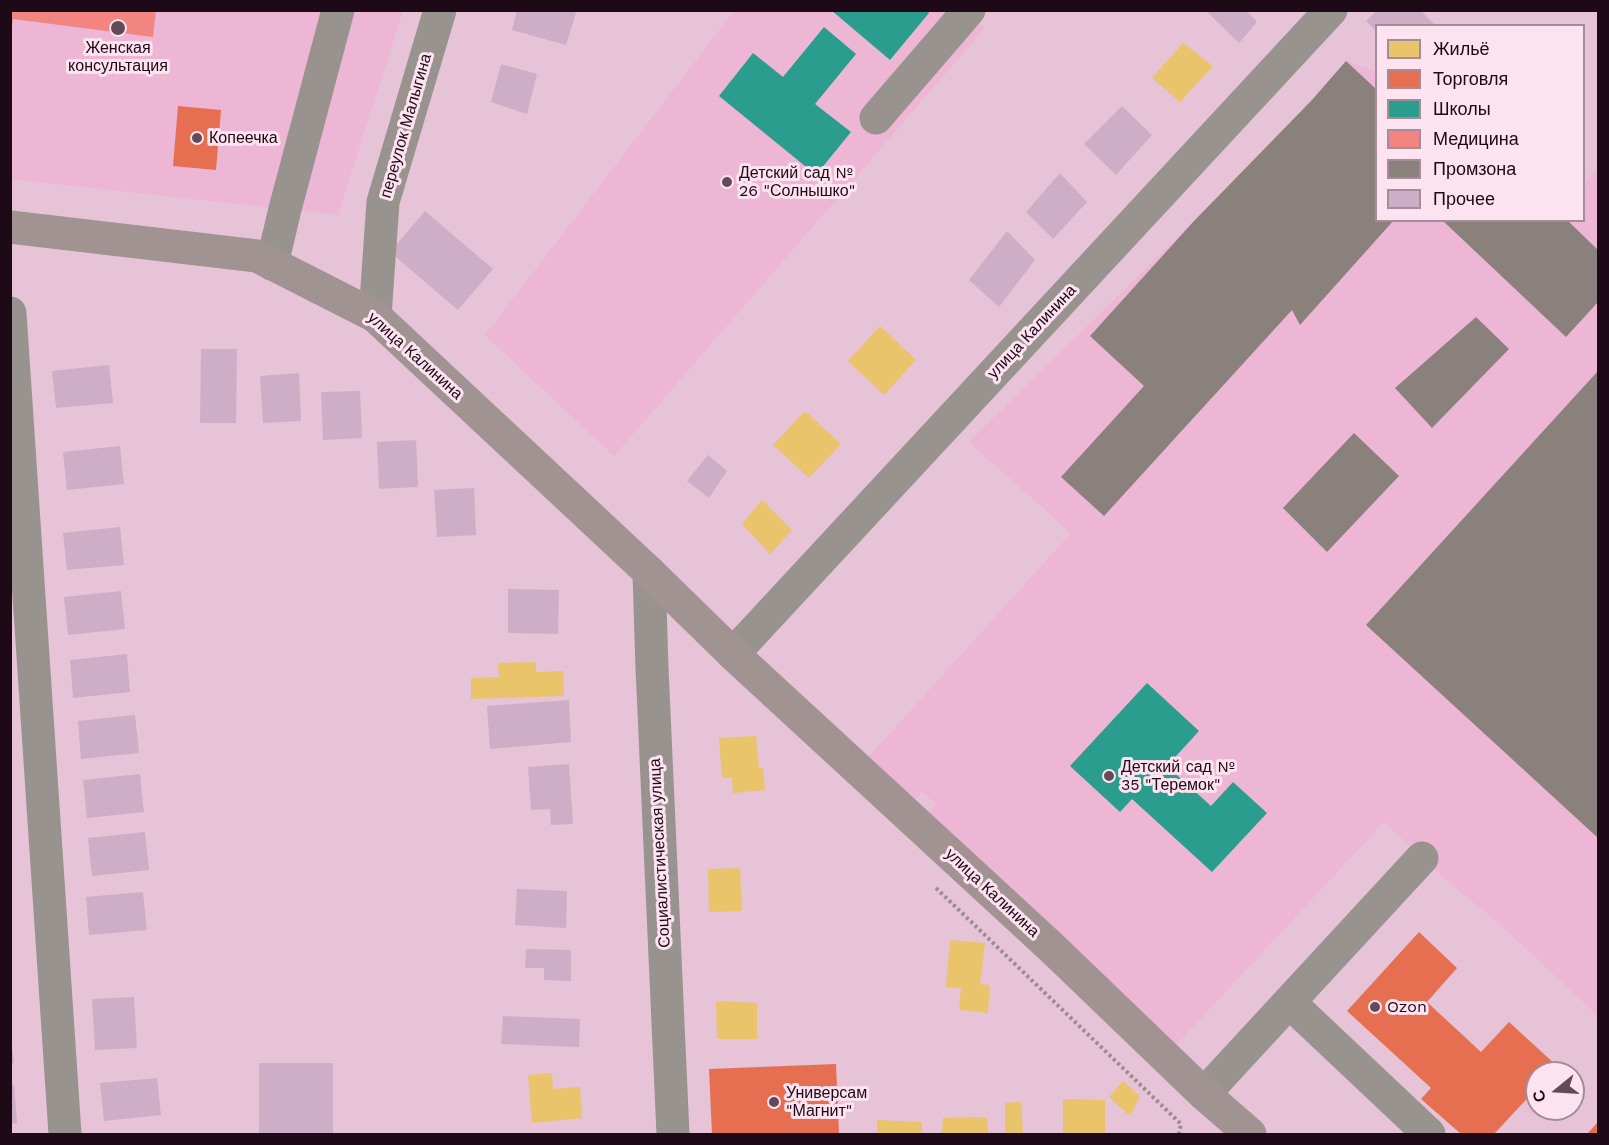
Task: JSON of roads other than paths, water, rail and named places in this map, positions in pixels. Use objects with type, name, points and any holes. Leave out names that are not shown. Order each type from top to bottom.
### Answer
[{"type":"main road","name":"улица Калинина","points":[[10,227],[257,256],[375,316],[650,584],[733,654],[1051,947],[1204,1094],[1250,1134]]},
{"type":"main road","points":[[10,241],[250,272],[362,326],[631,575],[650,584],[731,667],[1182,1092],[1230,1134]]},
{"type":"street","points":[[272,264],[338,10]]},
{"type":"street","name":"переулок Малыгина","points":[[375,316],[383,202],[440,10]]},
{"type":"street","points":[[876,118],[969,10]]},
{"type":"street","name":"улица Калинина","points":[[733,654],[1331,10]]},
{"type":"street","points":[[10,313],[65,1134]]},
{"type":"street","name":"Социалистическая улица","points":[[650,584],[673,1134]]},
{"type":"street","points":[[1204,1094],[1422,858]]},
{"type":"street","points":[[1289,1002],[1429,1134]]},
{"type":"place","name":"Женская консультация","points":[[118,28]]},
{"type":"place","name":"Копеечка","points":[[197,138]]},
{"type":"place","name":"Детский сад № 26 \"Солнышко\"","points":[[727,182]]},
{"type":"place","name":"Детский сад № 35 \"Теремок\"","points":[[1109,776]]},
{"type":"place","name":"Ozon","points":[[1375,1007]]},
{"type":"place","name":"Универсам \"Магнит\"","points":[[774,1102]]}]
